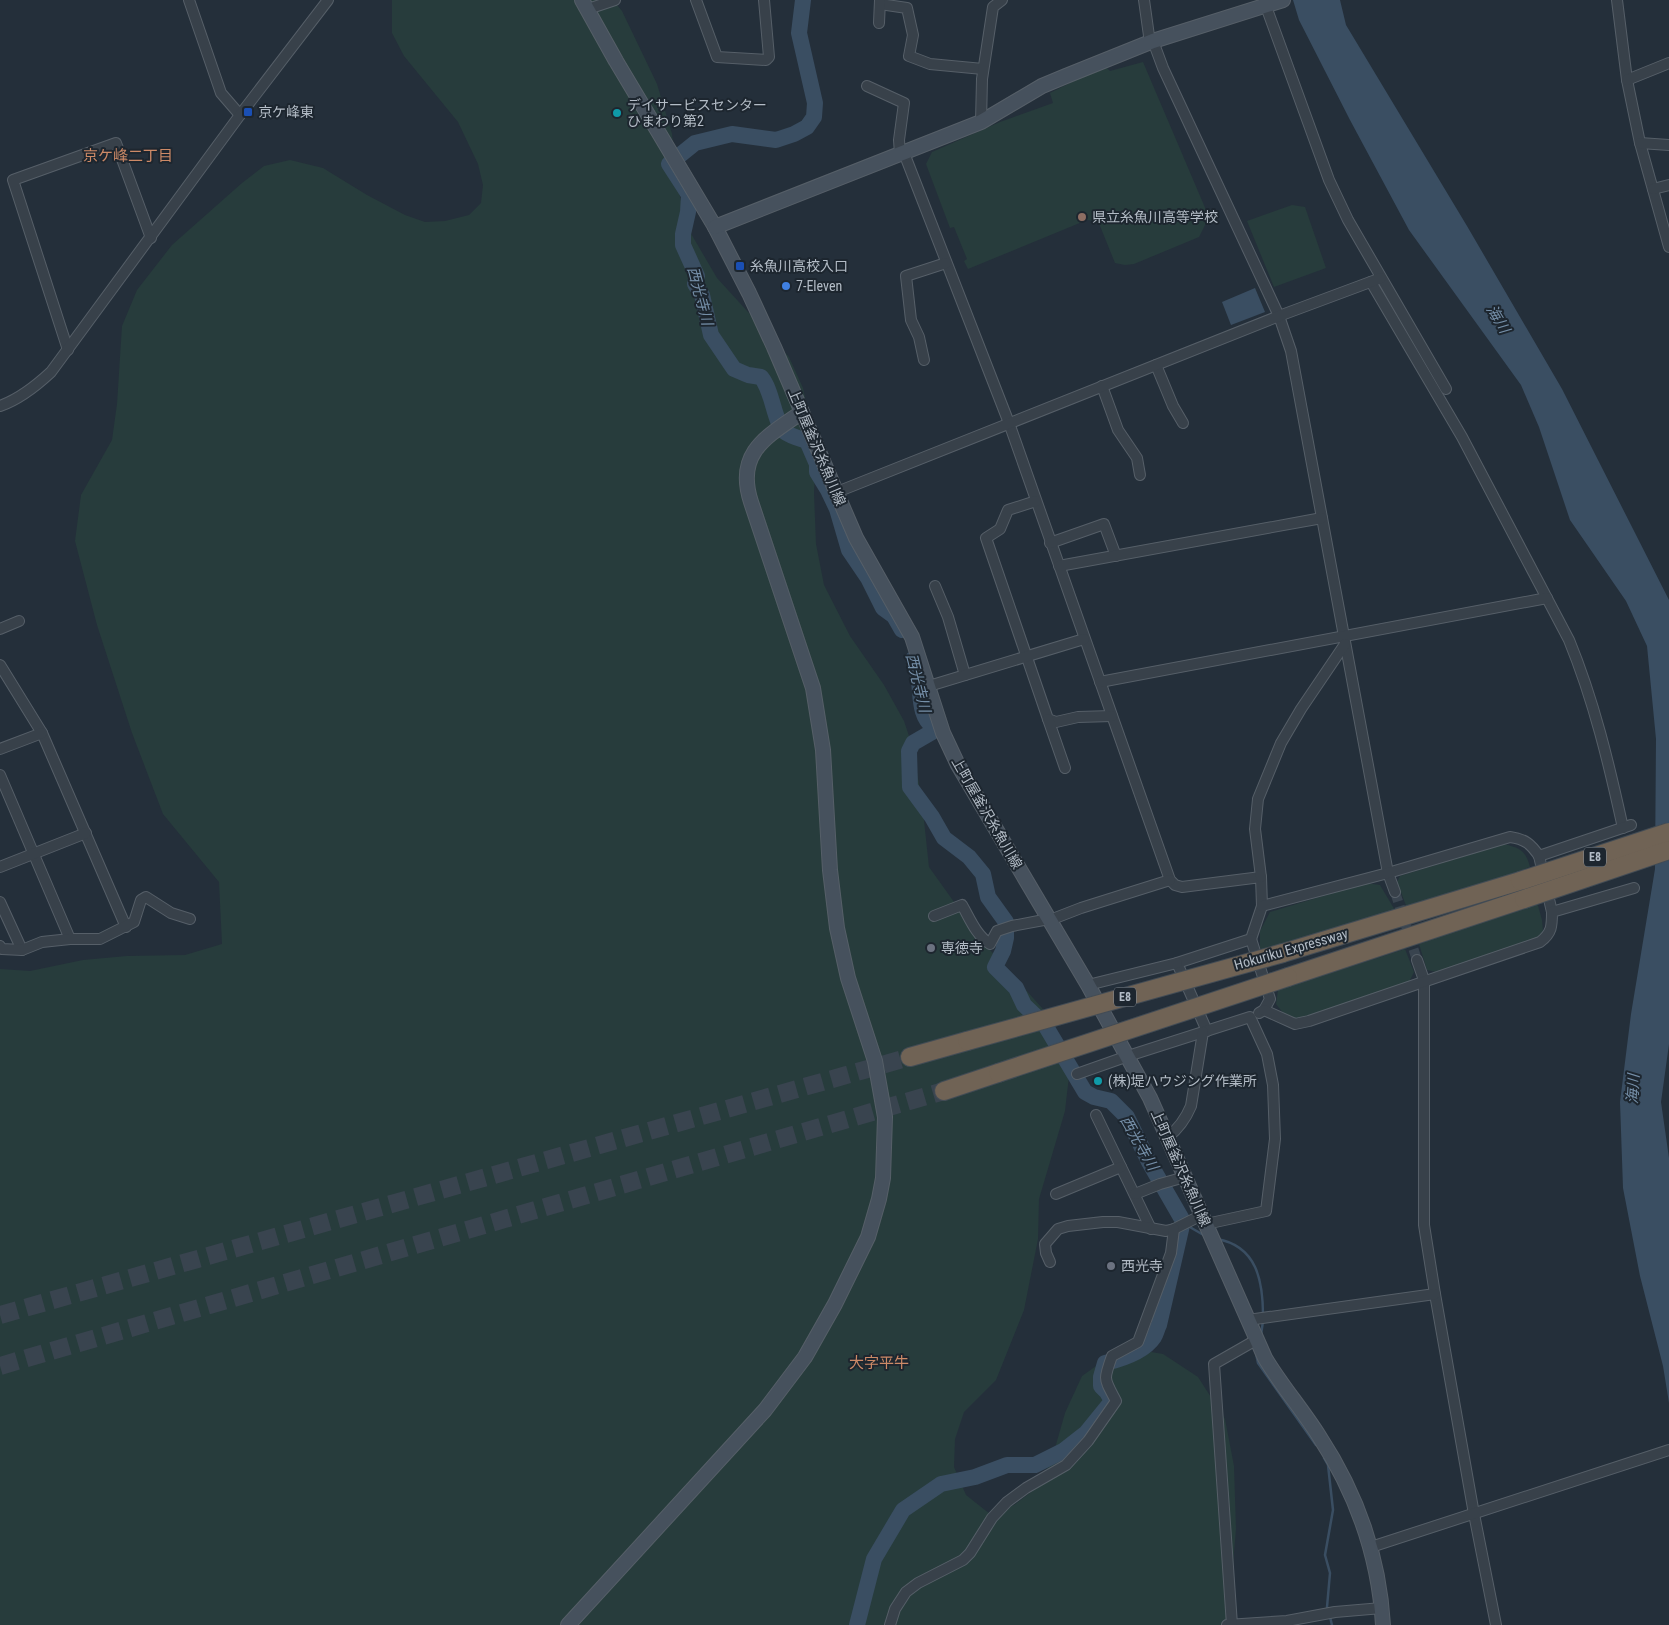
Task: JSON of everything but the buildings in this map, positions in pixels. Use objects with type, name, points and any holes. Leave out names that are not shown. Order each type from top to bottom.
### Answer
[{"type":"highway","name":"Hokuriku Expressway","points":[[910,1057],[1283,953],[1520,881],[1669,832]]},
{"type":"highway","name":"Hokuriku Expressway","points":[[944,1091],[1669,850]]},
{"type":"street","points":[[189,0],[221,93],[240,115]]},
{"type":"street","points":[[0,406],[12,402],[52,372],[240,115],[328,0]]},
{"type":"street","points":[[585,5],[615,0]]},
{"type":"street","points":[[696,0],[717,57],[766,60],[770,57],[764,0]]},
{"type":"street","points":[[981,122],[983,68],[993,7],[1002,0]]},
{"type":"street","points":[[1144,0],[1151,42],[1280,316],[1291,352],[1388,873],[1395,892]]},
{"type":"street","points":[[714,227],[981,122],[1042,86],[1151,42],[1264,3],[1283,0]]},
{"type":"street","points":[[1616,0],[1627,80],[1640,143],[1669,247]]},
{"type":"street","points":[[879,23],[880,2],[907,8],[913,36],[909,56],[930,64],[983,68]]},
{"type":"street","points":[[1264,3],[1329,180],[1376,280],[1547,598],[1583,675],[1627,826],[1539,856]]},
{"type":"street","name":"上町屋釜沢糸魚川線","points":[[585,5],[714,227],[756,308],[856,538],[912,637],[943,733],[951,750],[1088,985],[1150,1098],[1256,1340],[1276,1376],[1318,1434],[1341,1471],[1360,1513],[1371,1547],[1376,1568],[1383,1625]]},
{"type":"street","points":[[1627,80],[1669,63]]},
{"type":"street","points":[[867,86],[904,103],[899,140],[902,153],[1009,423],[1170,880],[1175,885],[1182,887],[1261,877]]},
{"type":"street","points":[[68,350],[13,180],[116,143],[151,238]]},
{"type":"street","points":[[1640,143],[1669,145]]},
{"type":"street","points":[[1653,189],[1669,185]]},
{"type":"street","points":[[924,360],[919,338],[911,320],[906,276],[946,263]]},
{"type":"street","points":[[837,492],[1102,386],[1376,280]]},
{"type":"street","points":[[1376,280],[1446,389]]},
{"type":"street","points":[[1156,365],[1173,406],[1183,423]]},
{"type":"street","points":[[1102,386],[1118,430],[1137,458],[1140,475]]},
{"type":"street","points":[[568,1625],[785,1386],[810,1349],[860,1256],[868,1237],[879,1198],[885,1161],[885,1117],[875,1062],[848,978],[837,928],[831,880],[824,750],[819,714],[808,671],[746,482],[747,464],[758,445],[767,436],[802,412]]},
{"type":"street","points":[[1036,501],[1008,510],[1000,529],[986,538],[1065,768]]},
{"type":"street","points":[[1059,566],[1322,518]]},
{"type":"street","points":[[1050,543],[1104,524],[1116,556]]},
{"type":"street","points":[[935,586],[948,617],[965,675]]},
{"type":"street","points":[[1100,682],[1344,640],[1547,598]]},
{"type":"street","points":[[0,629],[19,621]]},
{"type":"street","points":[[928,686],[1084,639]]},
{"type":"street","points":[[1077,1074],[1250,1018],[1264,1010],[1270,999],[1251,939],[1262,906],[1261,877],[1255,829],[1258,799],[1281,743],[1344,640]]},
{"type":"street","points":[[0,664],[42,733],[126,927]]},
{"type":"street","points":[[1048,719],[1056,722],[1078,717],[1112,716]]},
{"type":"street","points":[[0,749],[42,733]]},
{"type":"street","points":[[0,775],[70,939]]},
{"type":"street","points":[[0,867],[86,833]]},
{"type":"street","points":[[1262,906],[1388,873],[1510,837],[1522,838],[1532,845],[1539,856],[1552,912],[1552,927],[1549,935],[1540,942],[1424,980],[1309,1021],[1295,1024],[1264,1010]]},
{"type":"street","points":[[934,916],[962,905],[975,928],[983,939],[990,944],[997,931],[1012,926],[1050,920],[1081,908],[1170,880]]},
{"type":"street","points":[[1552,912],[1634,888]]},
{"type":"street","points":[[0,946],[2,949],[22,950],[42,942],[70,939],[100,939],[134,922],[141,900],[146,898],[171,913],[190,919]]},
{"type":"street","points":[[0,902],[22,950]]},
{"type":"street","points":[[1088,985],[1177,963],[1251,939]]},
{"type":"street","points":[[1417,960],[1424,980],[1424,1225],[1474,1514],[1496,1625]]},
{"type":"street","points":[[1168,1137],[1175,1131],[1192,1106],[1205,1032],[1177,963]]},
{"type":"street","points":[[1050,1262],[1045,1244],[1058,1229],[1068,1226],[1118,1222],[1166,1231],[1204,1220],[1266,1211],[1275,1139],[1273,1085],[1267,1054],[1250,1018]]},
{"type":"street","points":[[1096,1115],[1152,1229]]},
{"type":"street","points":[[1056,1194],[1121,1166]]},
{"type":"street","points":[[1135,1194],[1185,1177]]},
{"type":"street","points":[[890,1625],[895,1609],[906,1592],[918,1583],[963,1560],[970,1554],[992,1518],[1007,1502],[1066,1464],[1088,1441],[1104,1420],[1116,1402],[1106,1384],[1105,1376],[1112,1356],[1138,1342],[1171,1254],[1174,1229]]},
{"type":"street","points":[[1248,1320],[1435,1294]]},
{"type":"street","points":[[1232,1625],[1214,1364],[1256,1340]]},
{"type":"street","points":[[1371,1547],[1667,1451]]},
{"type":"street","points":[[1226,1625],[1287,1621],[1335,1612],[1382,1608]]},
{"type":"green space","points":[[392,0],[613,0],[622,11],[657,84],[672,134],[677,182],[686,225],[717,278],[789,357],[803,388],[816,448],[814,493],[816,544],[824,585],[850,636],[884,685],[904,721],[913,748],[922,802],[929,867],[982,941],[1042,1008],[1062,1042],[1069,1076],[1065,1111],[1039,1199],[1038,1239],[1024,1310],[996,1380],[964,1412],[955,1439],[954,1467],[966,1495],[990,1514],[1014,1505],[1035,1489],[1051,1462],[1065,1413],[1082,1376],[1106,1359],[1133,1349],[1163,1354],[1198,1377],[1225,1419],[1234,1466],[1236,1529],[1228,1625],[0,1625],[0,969],[30,971],[83,960],[127,956],[185,955],[222,944],[219,882],[163,814],[132,733],[97,625],[75,541],[81,495],[112,440],[117,404],[122,326],[137,290],[172,245],[264,166],[290,160],[323,168],[367,195],[405,215],[425,222],[445,221],[469,215],[481,203],[483,185],[478,164],[458,122],[404,56],[392,33]]},
{"type":"green space","points":[[1143,62],[1209,217],[1199,237],[1134,264],[1125,265],[1115,263],[1098,221],[1087,220],[968,269],[964,261],[967,259],[954,227],[950,228],[926,164],[932,152],[1000,122],[1053,103],[1050,93],[1082,77],[1107,68],[1110,71]]},
{"type":"green space","points":[[1292,205],[1305,207],[1326,268],[1274,287],[1247,221]]},
{"type":"green space","points":[[1504,844],[1521,851],[1530,867],[1492,882],[1407,908],[1397,882],[1400,876]]},
{"type":"green space","points":[[1366,883],[1380,885],[1396,912],[1265,951],[1260,948],[1260,931],[1270,912]]},
{"type":"green space","points":[[1537,902],[1543,931],[1537,938],[1436,972],[1427,970],[1419,944]]},
{"type":"green space","points":[[1405,949],[1414,972],[1409,982],[1296,1020],[1284,1014],[1276,1004],[1278,990]]},
{"type":"water","name":"海川","points":[[1293,0],[1340,0],[1346,25],[1562,389],[1669,600],[1669,1044],[1661,1102],[1669,1158],[1669,1403],[1663,1366],[1640,1276],[1623,1188],[1620,1102],[1631,1014],[1655,869],[1656,739],[1647,646],[1626,601],[1570,520],[1539,427],[1521,385],[1409,230],[1299,20]]},
{"type":"water","points":[[1255,288],[1265,312],[1231,325],[1222,302]]},
{"type":"waterway","name":"西光寺川","points":[[803,0],[799,33],[815,103],[814,117],[807,127],[776,140],[732,134],[695,143],[669,164],[689,195],[683,245],[697,276],[695,284],[702,295],[711,335],[734,369],[748,375],[761,377],[768,390],[781,428],[785,432],[807,441],[817,464],[817,472],[837,509],[849,550],[868,578],[883,608],[894,616],[902,630]]},
{"type":"waterway","name":"西光寺川","points":[[857,1625],[874,1559],[903,1510],[941,1484],[975,1477],[1007,1465],[1035,1465],[1063,1451],[1086,1433],[1112,1401],[1101,1386],[1101,1377],[1105,1363],[1139,1351],[1155,1336],[1183,1221],[1149,1162],[1127,1117],[1111,1101],[1094,1097],[1085,1092],[1045,1025],[1024,1005],[1016,988],[995,967],[1003,951],[1006,938],[1006,922],[988,897],[983,874],[969,857],[944,838],[932,817],[910,787],[909,751],[913,743],[932,732],[934,728],[923,710],[918,675],[913,659]]},
{"type":"waterway","points":[[1188,1226],[1207,1237]]},
{"type":"waterway","points":[[1217,1239],[1241,1249],[1255,1267],[1261,1290],[1263,1316]]},
{"type":"waterway","points":[[1261,1335],[1263,1321]]},
{"type":"waterway","points":[[1255,1349],[1258,1363],[1316,1445]]},
{"type":"waterway","points":[[1324,1458],[1328,1465],[1333,1510],[1325,1555],[1330,1573],[1328,1611]]},
{"type":"waterway","points":[[1330,1617],[1332,1625]]},
{"type":"tunnel","points":[[1395,892],[1417,960]]},
{"type":"tunnel","points":[[0,1315],[910,1057]]},
{"type":"tunnel","points":[[0,1366],[944,1091]]},
{"type":"place","name":"京ケ峰東","points":[[248,112]]},
{"type":"place","name":"デイサービスセンター ひまわり第2","points":[[617,113]]},
{"type":"place","name":"県立糸魚川高等学校","points":[[1082,217]]},
{"type":"place","name":"糸魚川高校入口","points":[[740,266]]},
{"type":"place","name":"7-Eleven","points":[[786,286]]},
{"type":"place","name":"専徳寺","points":[[931,948]]},
{"type":"place","name":"(株)堤ハウジング作業所","points":[[1098,1081]]},
{"type":"place","name":"西光寺","points":[[1111,1266]]},
{"type":"district","name":"京ケ峰二丁目","points":[[128,156]]},
{"type":"district","name":"大字平牛","points":[[879,1363]]}]
